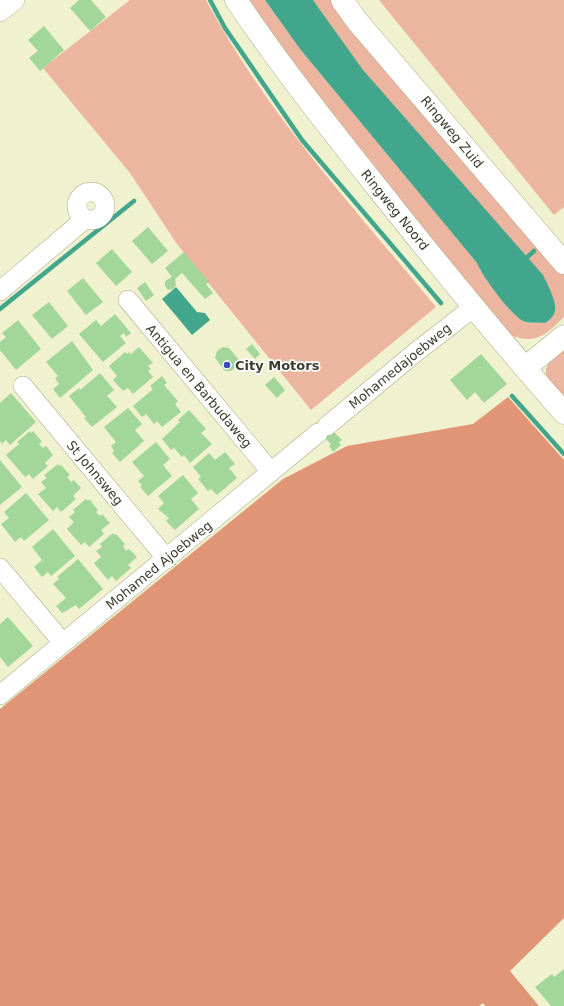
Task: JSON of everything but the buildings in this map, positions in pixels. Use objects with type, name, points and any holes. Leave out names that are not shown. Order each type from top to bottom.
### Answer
[{"type":"street","points":[[0,12],[15,0]]},
{"type":"street","name":"Ringweg Noord","points":[[236,0],[272,54],[300,91],[474,307],[564,413]]},
{"type":"street","name":"Ringweg Zuid","points":[[342,0],[367,33],[564,262]]},
{"type":"street","points":[[0,291],[85,219]]},
{"type":"street","name":"Antigua en Barbudaweg","points":[[128,300],[271,472]]},
{"type":"street","name":"Mohamedajoebweg","points":[[323,430],[416,352],[474,307]]},
{"type":"street","points":[[526,368],[564,336]]},
{"type":"street","name":"St Johnsweg","points":[[23,386],[167,560]]},
{"type":"street","name":"Mohamed Ajoebweg","points":[[0,695],[167,560],[323,430]]},
{"type":"street","points":[[0,568],[63,643]]},
{"type":"shaded area","points":[[130,0],[206,0],[230,42],[284,121],[343,197],[436,307],[311,410],[177,244],[130,173],[43,68]]},
{"type":"shaded area","points":[[245,0],[265,0],[300,49],[477,263],[505,303],[523,321],[530,323],[541,323],[313,0],[335,0],[564,271],[564,317],[546,333],[534,338],[519,338],[510,335],[380,179]]},
{"type":"shaded area","points":[[379,0],[564,0],[564,207],[554,215]]},
{"type":"shaded area","points":[[564,348],[564,400],[548,379],[546,368],[549,362]]},
{"type":"shaded area","points":[[508,397],[564,460],[564,918],[510,971],[539,1006],[485,1006],[483,1003],[479,1006],[0,1006],[0,709],[283,479],[347,446],[473,424]]},
{"type":"water","points":[[265,0],[313,0],[363,70],[543,275],[552,294],[555,305],[554,314],[550,319],[545,323],[523,321],[511,311],[497,295],[477,263],[300,49]]},
{"type":"water","points":[[176,287],[197,312],[205,313],[210,320],[192,335],[162,299]]},
{"type":"waterway","points":[[210,0],[225,28],[302,140],[441,303]]},
{"type":"waterway","points":[[0,309],[134,201]]},
{"type":"waterway","points":[[523,261],[534,251]]},
{"type":"waterway","points":[[512,396],[564,454]]},
{"type":"place","name":"City Motors","points":[[227,365]]}]
